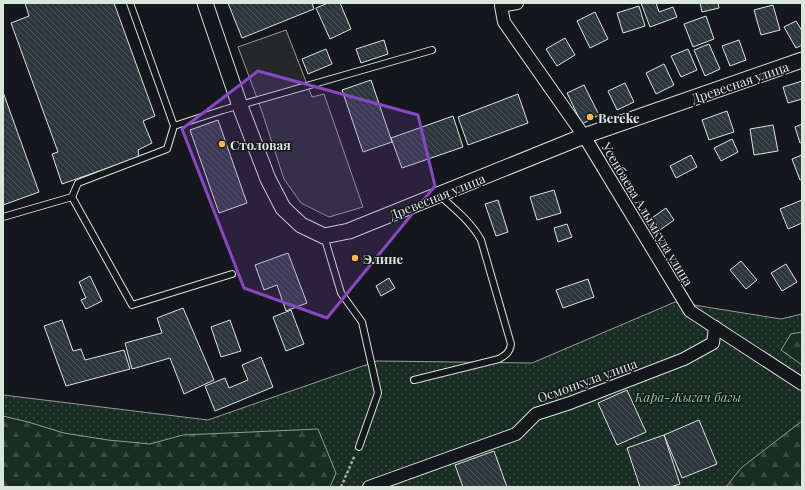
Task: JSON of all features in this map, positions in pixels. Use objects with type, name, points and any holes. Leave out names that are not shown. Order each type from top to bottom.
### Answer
[{"type":"street","points":[[204,3],[240,106],[268,178],[283,208],[301,225],[324,236]]},
{"type":"street","points":[[499,4],[517,3]]},
{"type":"street","name":"Усенбаева Алымкула улица","points":[[499,4],[504,22],[584,136],[690,311],[802,384]]},
{"type":"street","name":"Древесная улица","points":[[324,236],[348,231],[584,136],[802,60]]},
{"type":"street","name":"Осмонкула улица","points":[[369,487],[516,434],[536,414],[570,403],[684,359],[713,343],[715,327]]},
{"type":"lane","points":[[72,197],[78,183],[167,150],[174,126],[130,3]]},
{"type":"lane","points":[[174,126],[432,50]]},
{"type":"lane","points":[[414,380],[499,359],[507,354],[511,344],[481,240],[467,220],[440,195]]},
{"type":"lane","points":[[3,217],[72,197]]},
{"type":"lane","points":[[72,197],[132,305],[232,274]]},
{"type":"lane","points":[[324,236],[340,293],[362,322],[378,394],[359,447]]},
{"type":"path","points":[[341,487],[359,447]]},
{"type":"highlighted area","points":[[258,71],[418,115],[435,186],[327,318],[244,288],[182,129]]},
{"type":"green space","name":"Кара-Жыгач багы","points":[[675,302],[781,319],[802,314],[802,487],[3,487],[3,395],[208,420],[377,361],[532,363]]},
{"type":"green space","points":[[802,332],[802,365],[781,350],[791,334]]},
{"type":"green space","points":[[3,416],[64,433],[108,440],[150,444],[183,435],[318,429],[336,473],[330,487],[3,487]]},
{"type":"green space","points":[[802,421],[802,487],[726,487],[741,468]]},
{"type":"shaded area","points":[[286,30],[312,97],[324,94],[363,207],[329,217],[301,203],[284,179],[260,106],[238,47]]},
{"type":"building","points":[[25,3],[114,3],[155,116],[143,121],[152,143],[138,150],[139,157],[62,184],[52,154],[58,152],[11,23],[29,16]]},
{"type":"building","points":[[228,3],[312,3],[314,9],[242,38]]},
{"type":"building","points":[[328,3],[340,3],[351,29],[330,39],[316,8]]},
{"type":"building","points":[[641,3],[656,3],[659,12],[673,7],[677,17],[650,27]]},
{"type":"building","points":[[700,3],[718,3],[719,8],[702,12]]},
{"type":"building","points":[[773,5],[780,30],[761,35],[754,10]]},
{"type":"building","points":[[639,6],[645,26],[623,33],[617,13]]},
{"type":"building","points":[[595,12],[608,39],[590,48],[577,21]]},
{"type":"building","points":[[706,16],[714,39],[693,47],[684,24]]},
{"type":"building","points":[[796,21],[802,31],[802,45],[796,48],[784,27]]},
{"type":"building","points":[[565,38],[575,55],[557,66],[546,49]]},
{"type":"building","points":[[384,40],[388,54],[361,63],[356,49]]},
{"type":"building","points":[[739,40],[746,60],[730,66],[722,46]]},
{"type":"building","points":[[709,44],[720,69],[705,76],[694,50]]},
{"type":"building","points":[[326,49],[332,64],[308,74],[302,59]]},
{"type":"building","points":[[688,49],[697,70],[681,77],[671,56]]},
{"type":"building","points":[[664,64],[674,85],[656,94],[646,73]]},
{"type":"building","points":[[371,80],[392,142],[363,152],[342,90]]},
{"type":"building","points":[[802,81],[802,99],[788,103],[783,87]]},
{"type":"building","points":[[625,83],[634,102],[617,110],[608,91]]},
{"type":"building","points":[[584,85],[599,115],[582,124],[567,93]]},
{"type":"building","points":[[3,92],[39,192],[3,205]]},
{"type":"building","points":[[518,94],[528,123],[468,145],[458,117]]},
{"type":"building","points":[[727,111],[734,132],[709,140],[702,120]]},
{"type":"building","points":[[453,116],[463,147],[402,168],[391,138]]},
{"type":"building","points":[[218,120],[247,203],[219,213],[190,130]]},
{"type":"building","points":[[802,124],[802,142],[800,143],[795,127]]},
{"type":"building","points":[[773,125],[778,151],[754,155],[750,129]]},
{"type":"building","points":[[732,139],[738,152],[721,161],[714,148]]},
{"type":"building","points":[[691,155],[697,167],[676,178],[670,166]]},
{"type":"building","points":[[802,155],[802,179],[800,180],[792,159]]},
{"type":"building","points":[[554,190],[561,213],[537,220],[530,197]]},
{"type":"building","points":[[498,200],[508,232],[496,236],[485,204]]},
{"type":"building","points":[[802,200],[802,223],[788,229],[780,209]]},
{"type":"building","points":[[666,208],[674,220],[660,230],[652,218]]},
{"type":"building","points":[[567,224],[572,237],[558,242],[554,228]]},
{"type":"building","points":[[288,253],[307,303],[286,311],[277,285],[264,290],[255,265]]},
{"type":"building","points":[[741,261],[757,280],[746,289],[730,270]]},
{"type":"building","points":[[786,264],[797,282],[782,291],[771,273]]},
{"type":"building","points":[[90,276],[102,301],[86,309],[81,300],[86,298],[79,282]]},
{"type":"building","points":[[389,278],[395,288],[381,296],[376,286]]},
{"type":"building","points":[[588,279],[594,297],[563,308],[556,290]]},
{"type":"building","points":[[183,308],[214,380],[184,394],[170,358],[132,369],[125,343],[162,333],[157,318]]},
{"type":"building","points":[[291,310],[304,344],[286,351],[273,317]]},
{"type":"building","points":[[62,320],[73,351],[81,349],[85,360],[124,350],[130,369],[66,386],[44,326]]},
{"type":"building","points":[[230,320],[241,351],[221,357],[211,327]]},
{"type":"building","points":[[261,357],[273,387],[215,411],[205,386],[225,378],[229,388],[248,380],[242,365]]},
{"type":"building","points":[[627,390],[646,432],[617,445],[598,403]]},
{"type":"building","points":[[699,420],[717,464],[682,478],[664,435]]},
{"type":"building","points":[[664,435],[680,484],[670,487],[640,487],[627,448]]},
{"type":"building","points":[[494,451],[507,487],[463,487],[455,465]]},
{"type":"place","name":"Bereke","points":[[590,117]]},
{"type":"place","name":"Столовая","points":[[222,144]]},
{"type":"place","name":"Элине","points":[[355,258]]}]
